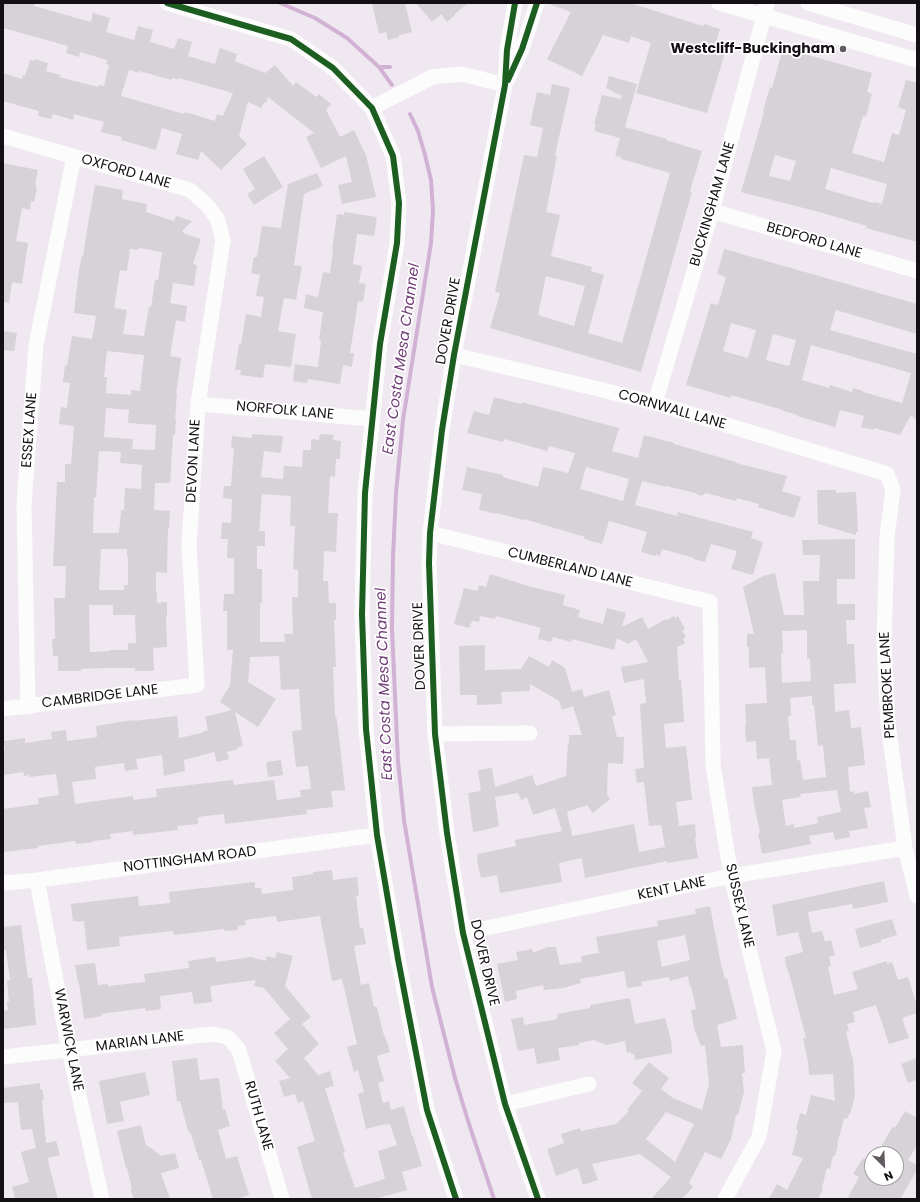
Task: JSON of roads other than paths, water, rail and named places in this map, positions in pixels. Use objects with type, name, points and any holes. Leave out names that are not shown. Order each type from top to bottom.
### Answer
[{"type":"street","points":[[167,3],[291,39],[333,68],[372,108],[393,156],[399,203],[397,243],[380,344],[365,493],[362,614],[366,729],[377,835],[398,959],[427,1110],[456,1199]]},
{"type":"street","name":"DOVER DRIVE","points":[[515,3],[507,50],[505,85],[454,355],[442,430],[430,533],[429,563],[435,734],[447,833],[463,933],[505,1104],[538,1199]]},
{"type":"street","name":"DOVER DRIVE","points":[[505,85],[522,49],[536,3]]},
{"type":"street","points":[[719,3],[765,10],[917,60]]},
{"type":"street","points":[[808,3],[917,35]]},
{"type":"street","name":"BUCKINGHAM LANE","points":[[655,403],[712,211],[765,10]]},
{"type":"street","points":[[372,108],[432,77],[462,74],[505,85]]},
{"type":"street","name":"OXFORD LANE","points":[[3,136],[190,190],[207,205],[217,218],[223,240]]},
{"type":"street","name":"ESSEX LANE","points":[[28,707],[24,504],[36,345],[74,156]]},
{"type":"street","name":"BEDFORD LANE","points":[[712,211],[917,271]]},
{"type":"street","name":"DEVON LANE","points":[[197,685],[189,546],[198,404],[223,240]]},
{"type":"street","name":"CORNWALL LANE","points":[[454,355],[655,403],[887,474]]},
{"type":"street","name":"NORFOLK LANE","points":[[198,404],[372,419]]},
{"type":"street","name":"PEMBROKE LANE","points":[[887,474],[894,490],[887,537],[884,643],[888,724],[905,848],[917,896]]},
{"type":"street","name":"CUMBERLAND LANE","points":[[430,533],[710,602]]},
{"type":"street","name":"SUSSEX LANE","points":[[710,602],[713,765],[731,876],[774,1051],[759,1137],[726,1199]]},
{"type":"street","name":"CAMBRIDGE LANE","points":[[3,709],[197,685]]},
{"type":"street","points":[[435,734],[530,733]]},
{"type":"street","name":"NOTTINGHAM ROAD","points":[[3,883],[37,880],[377,835]]},
{"type":"street","name":"KENT LANE","points":[[463,933],[731,876],[905,848]]},
{"type":"street","name":"WARWICK LANE","points":[[37,880],[69,1050],[102,1199]]},
{"type":"street","name":"MARIAN LANE","points":[[3,1057],[213,1034],[228,1037]]},
{"type":"street","name":"RUTH LANE","points":[[228,1037],[239,1050],[282,1199]]},
{"type":"street","points":[[505,1104],[589,1084]]},
{"type":"waterway","name":"East Costa Mesa Channel","points":[[280,3],[315,18],[347,38],[379,67],[392,85]]},
{"type":"waterway","points":[[379,67],[390,67]]},
{"type":"waterway","name":"East Costa Mesa Channel","points":[[410,114],[418,131],[431,180],[433,210],[431,243],[403,420],[396,493],[392,629],[398,761],[404,820],[432,987],[455,1078],[494,1199]]},
{"type":"place","name":"Westcliff-Buckingham","points":[[843,49]]}]
